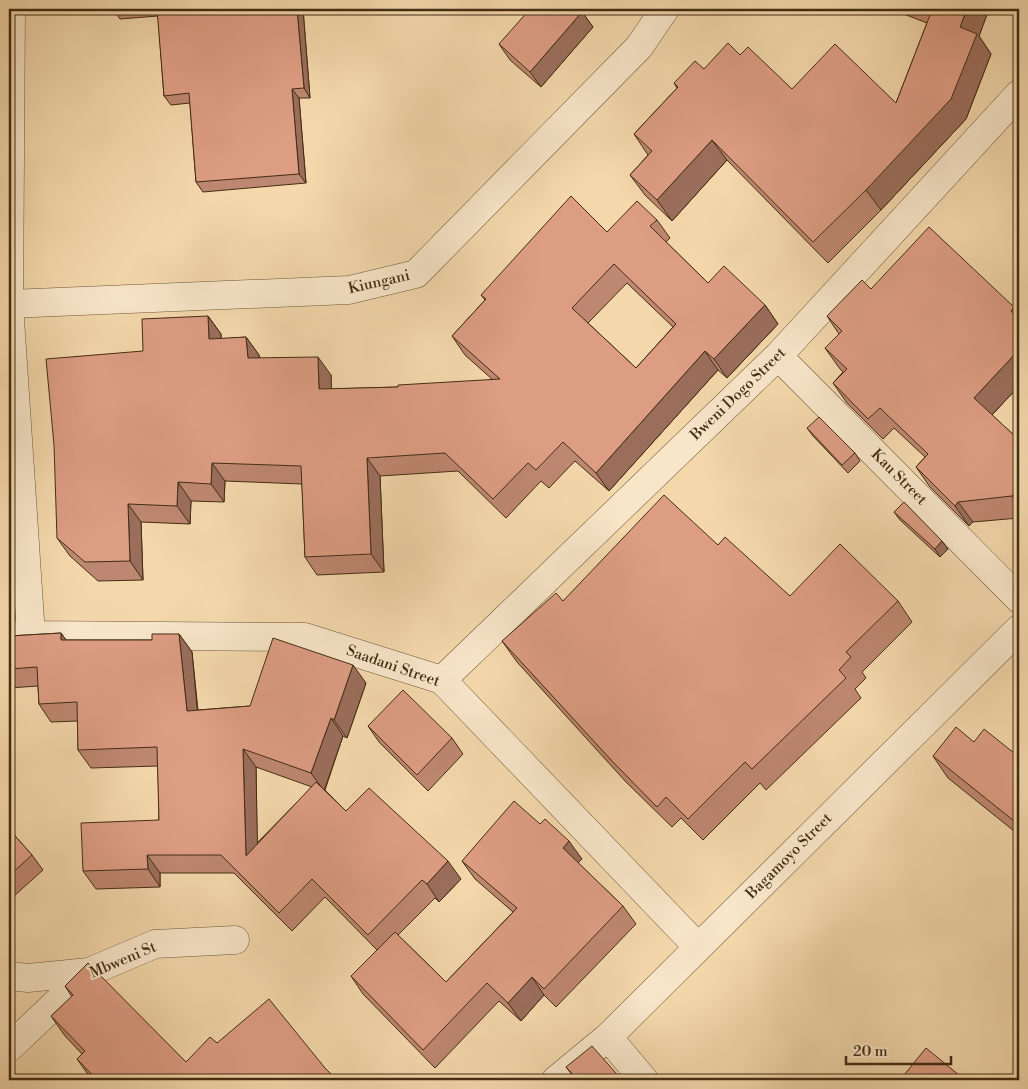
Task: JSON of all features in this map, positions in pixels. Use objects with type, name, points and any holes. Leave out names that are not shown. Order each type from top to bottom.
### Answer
[{"type":"street","points":[[11,9],[9,304],[20,636]]},
{"type":"street","name":"Kiungani","points":[[9,304],[349,290],[416,274],[639,47],[665,9]]},
{"type":"street","name":"Bweni Dogo Street","points":[[442,680],[778,356],[1019,94]]},
{"type":"street","name":"Kau Street","points":[[778,356],[1019,599]]},
{"type":"street","name":"Bagamoyo Street","points":[[556,1080],[608,1037],[697,946],[1019,629]]},
{"type":"street","name":"Saadani Street","points":[[20,636],[305,636],[442,680],[697,946]]},
{"type":"street","name":"Mbweni St","points":[[9,1048],[89,972],[155,944],[235,940]]},
{"type":"street","points":[[9,976],[28,978],[89,972]]},
{"type":"street","points":[[608,1037],[644,1080]]},
{"type":"building","points":[[157,9],[297,9],[304,88],[292,89],[299,174],[196,182],[189,93],[164,96]]},
{"type":"building","points":[[530,9],[578,9],[582,12],[530,72],[499,44]]},
{"type":"building","points":[[929,9],[967,9],[960,27],[977,34],[951,99],[866,190],[813,242],[712,140],[657,200],[630,175],[652,151],[634,134],[678,87],[674,83],[695,61],[704,69],[728,43],[740,55],[748,47],[792,89],[835,44],[896,103],[932,10]]},
{"type":"building","points":[[571,196],[607,232],[637,201],[657,220],[650,226],[708,283],[724,266],[765,305],[714,359],[705,351],[596,473],[563,442],[536,470],[528,463],[493,499],[445,453],[367,458],[371,554],[305,557],[301,466],[212,463],[211,484],[178,482],[177,506],[128,504],[130,561],[85,562],[57,538],[54,445],[46,359],[143,351],[142,319],[208,316],[209,339],[246,337],[248,358],[318,357],[319,389],[398,387],[398,385],[500,379],[452,336],[486,299],[481,295]],"holes":[[[614,264],[676,324],[636,368],[572,308]]]},
{"type":"building","points":[[929,227],[1014,307],[1011,311],[1019,319],[1019,357],[1016,353],[974,398],[1017,438],[1019,436],[1019,489],[1012,496],[958,502],[955,506],[916,467],[928,454],[880,408],[868,419],[833,383],[847,369],[825,348],[842,331],[827,316],[862,280],[871,289]]},
{"type":"building","points":[[819,417],[855,453],[842,465],[807,428]]},
{"type":"building","points":[[664,495],[718,545],[725,537],[790,596],[840,544],[898,601],[846,652],[851,657],[839,670],[846,678],[752,769],[745,762],[688,819],[666,797],[657,807],[502,641],[556,593],[563,601]]},
{"type":"building","points":[[904,502],[942,541],[935,549],[894,512]]},
{"type":"building","points":[[61,633],[61,640],[152,640],[152,634],[179,634],[187,711],[250,706],[273,638],[353,665],[334,720],[331,718],[311,773],[243,749],[246,856],[316,782],[346,811],[369,788],[448,861],[427,884],[422,880],[368,935],[312,879],[279,913],[221,855],[147,855],[148,869],[83,871],[81,823],[159,820],[157,747],[78,750],[77,702],[39,704],[37,667],[9,669],[9,636]]},
{"type":"building","points":[[403,690],[452,738],[417,775],[368,726]]},
{"type":"building","points":[[956,727],[974,742],[984,729],[1019,757],[1019,825],[933,756]]},
{"type":"building","points":[[514,801],[540,824],[545,819],[569,841],[563,848],[623,906],[544,989],[532,977],[508,1003],[487,983],[423,1050],[351,976],[395,932],[446,982],[517,908],[462,861]]},
{"type":"building","points":[[9,829],[32,855],[9,876]]},
{"type":"building","points":[[88,963],[186,1062],[210,1037],[217,1043],[269,999],[337,1080],[97,1080],[77,1059],[85,1051],[51,1016],[73,995],[65,986]]},
{"type":"building","points":[[592,1046],[622,1080],[578,1080],[566,1067]]},
{"type":"building","points":[[926,1048],[965,1080],[900,1080]]}]
